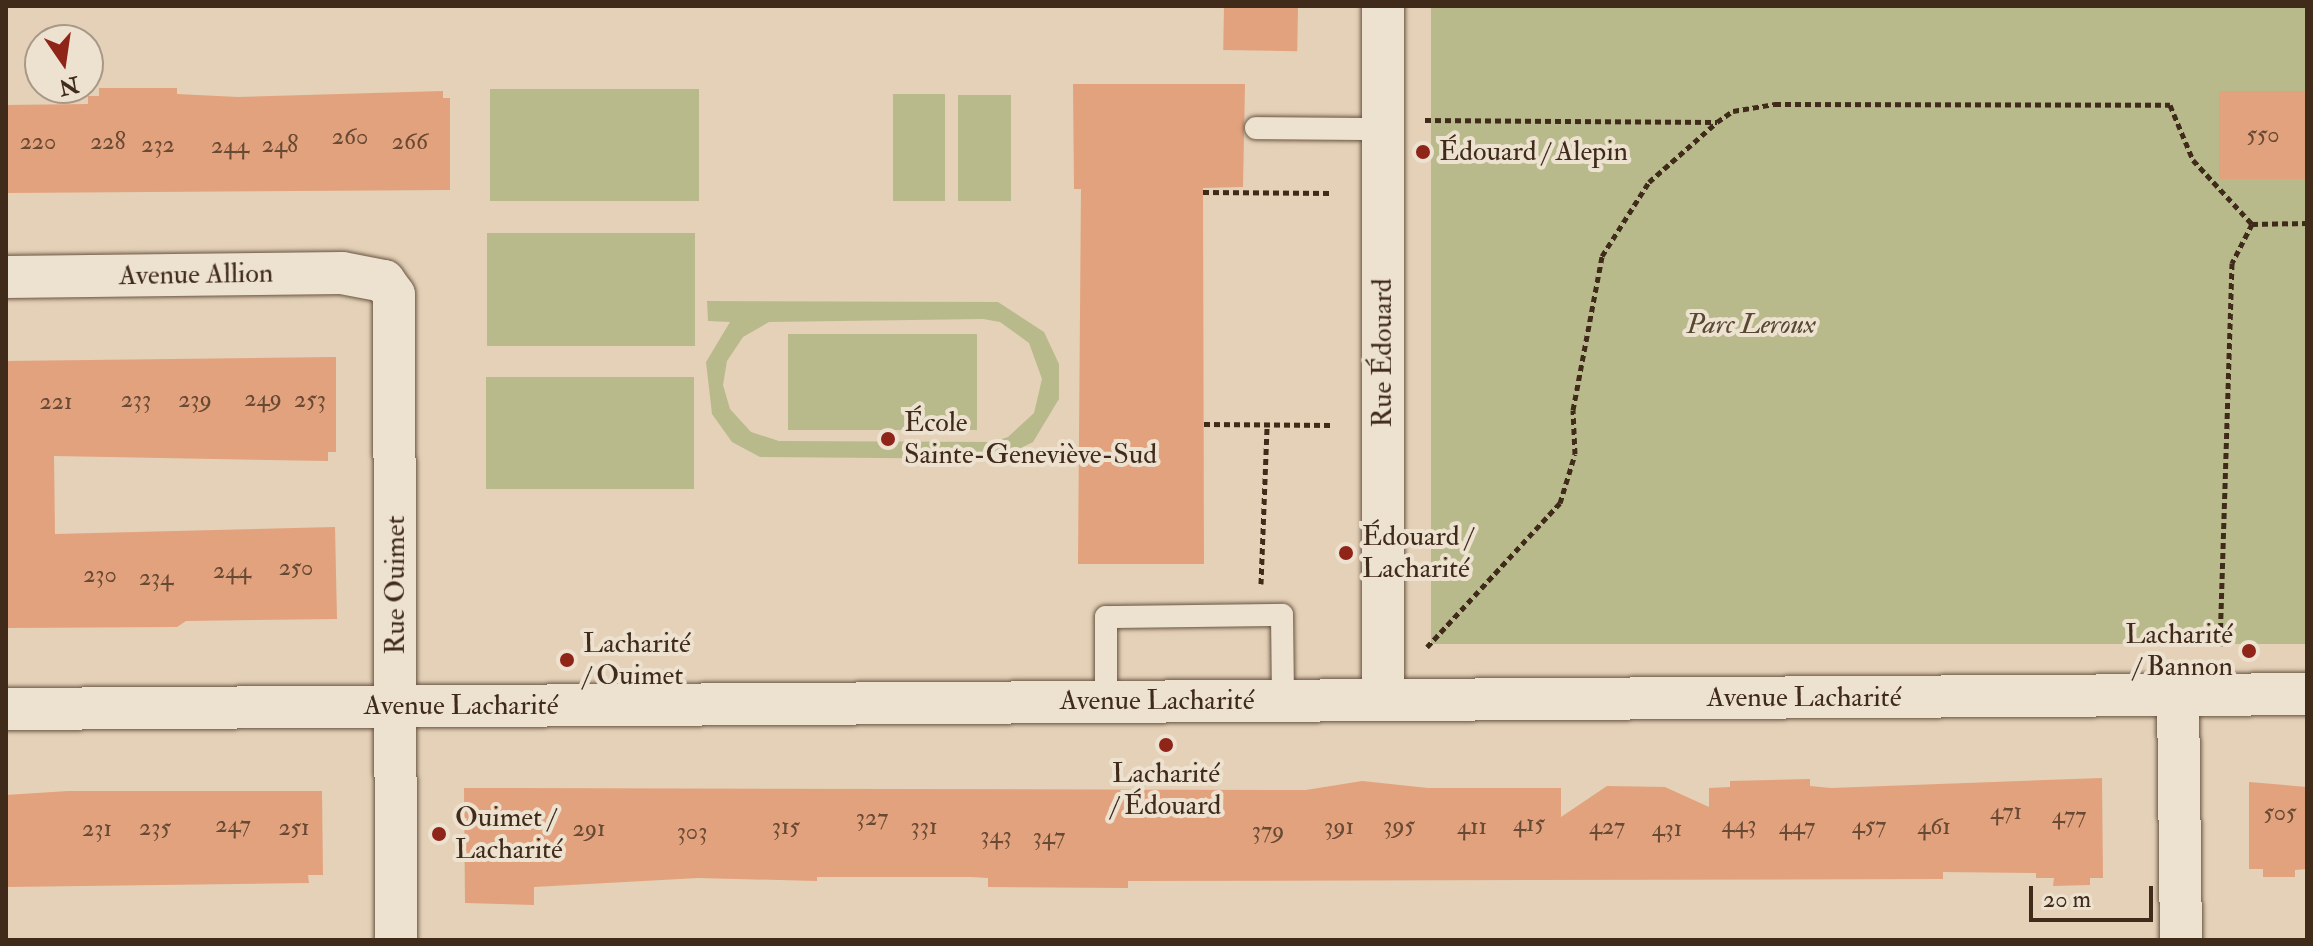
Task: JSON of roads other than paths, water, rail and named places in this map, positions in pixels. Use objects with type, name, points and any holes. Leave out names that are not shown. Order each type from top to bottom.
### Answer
[{"type":"street","name":"Rue Édouard","points":[[1383,6],[1383,700]]},
{"type":"street","name":"Avenue Allion","points":[[6,277],[342,273],[384,281]]},
{"type":"street","name":"Rue Ouimet","points":[[384,281],[398,314],[396,940]]},
{"type":"street","name":"Avenue Lacharité","points":[[6,709],[2307,694]]},
{"type":"street","points":[[2178,696],[2181,940]]},
{"type":"lane","points":[[1256,128],[1382,129]]},
{"type":"lane","points":[[1106,702],[1106,617],[1282,615],[1283,701]]},
{"type":"place","name":"Édouard / Alepin","points":[[1423,152]]},
{"type":"place","name":"École Sainte-Geneviève-Sud","points":[[888,439]]},
{"type":"place","name":"Édouard / Lacharité","points":[[1346,553]]},
{"type":"place","name":"Lacharité / Bannon","points":[[2249,651]]},
{"type":"place","name":"Lacharité / Ouimet","points":[[567,660]]},
{"type":"place","name":"Lacharité / Édouard","points":[[1166,745]]},
{"type":"place","name":"Ouimet / Lacharité","points":[[439,834]]},
{"type":"park label","name":"Parc Leroux","points":[[1751,325]]}]
